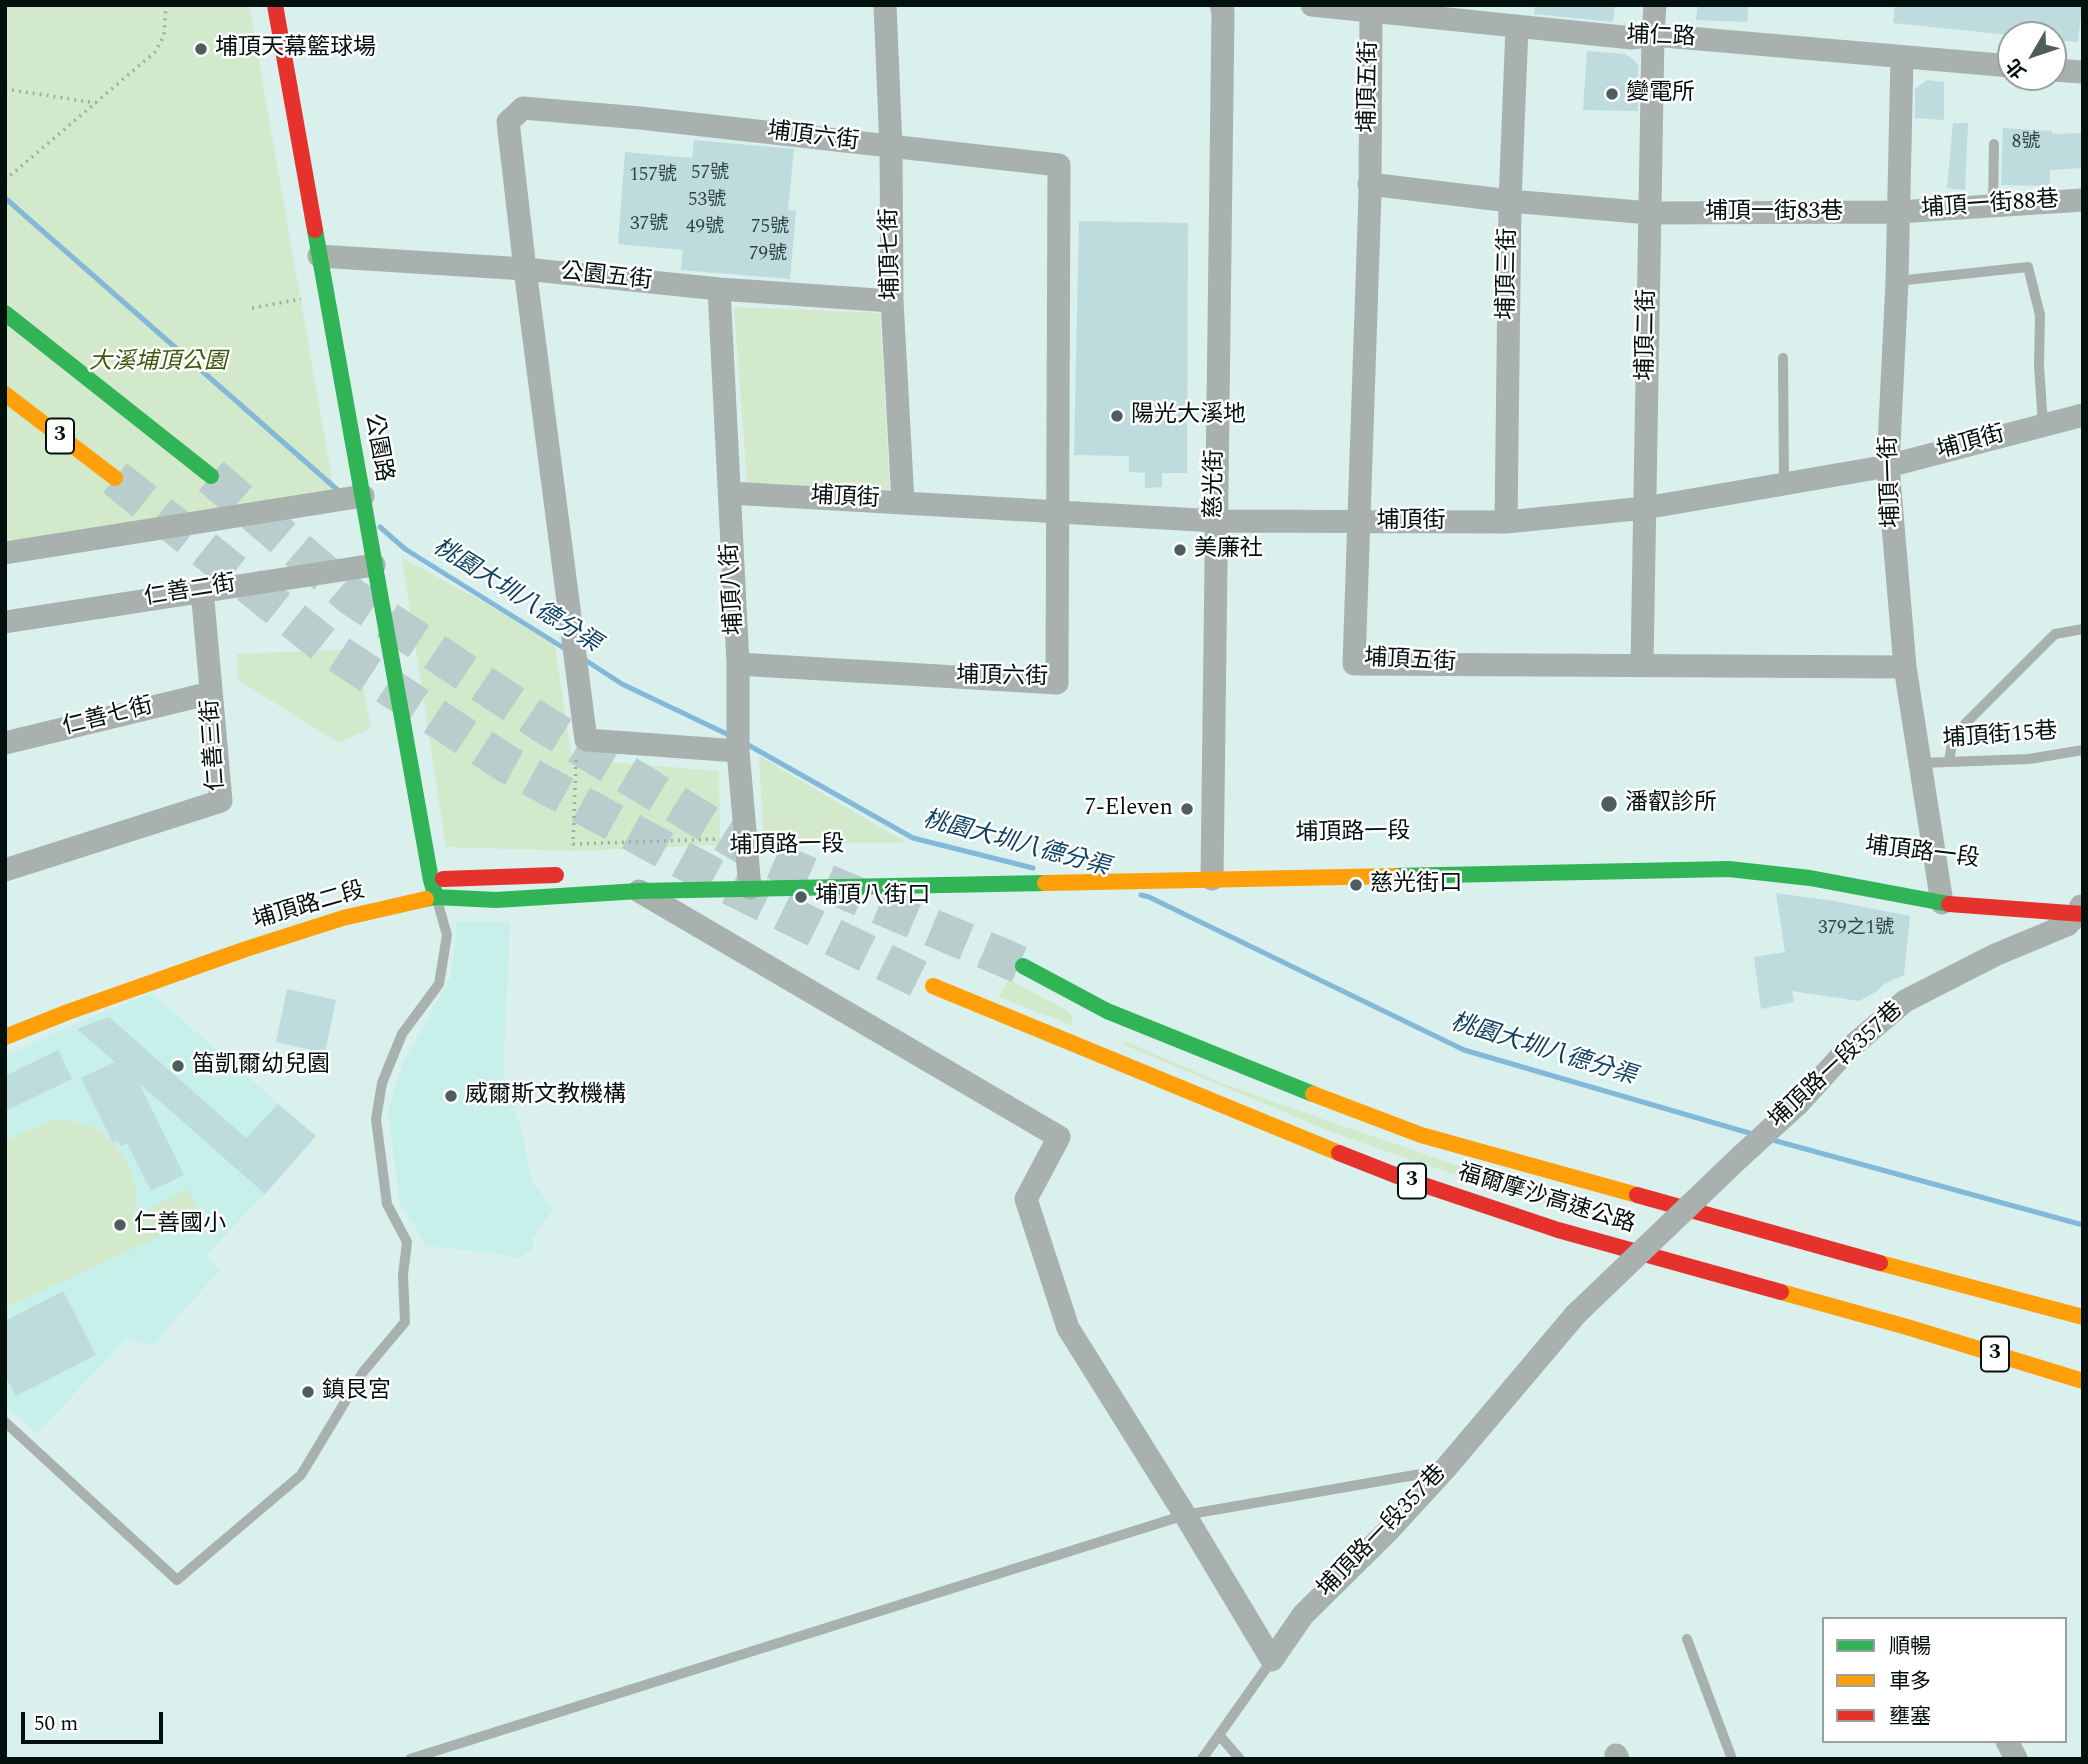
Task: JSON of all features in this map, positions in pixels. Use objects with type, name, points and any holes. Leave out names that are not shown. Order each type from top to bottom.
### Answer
[{"type":"main road","name":"公園路","points":[[275,5],[363,496],[424,881],[436,897]]},
{"type":"main road","points":[[5,313],[211,475]]},
{"type":"main road","name":"3","points":[[5,394],[114,478]]},
{"type":"main road","name":"埔頂路一段","points":[[639,891],[750,875],[1212,865],[1728,869],[1810,878],[1940,886],[2079,904]]},
{"type":"main road","points":[[424,881],[568,875]]},
{"type":"main road","name":"埔頂路二段","points":[[5,1037],[246,949],[344,918],[436,897],[496,900],[639,891]]},
{"type":"main road","name":"福爾摩沙高速公路","points":[[1023,967],[1105,1016],[1421,1135],[1930,1278],[2083,1317]]},
{"type":"main road","name":"福爾摩沙高速公路","points":[[933,986],[1096,1047],[1290,1135],[1532,1221],[1907,1327],[2083,1381]]},
{"type":"street","name":"埔頂七街","points":[[884,5],[891,148],[892,301],[903,502]]},
{"type":"street","name":"慈光街","points":[[1212,865],[1221,5]]},
{"type":"street","name":"埔仁路","points":[[1312,5],[1632,38],[1653,35],[1997,65]]},
{"type":"street","name":"埔頂二街","points":[[1642,665],[1655,5]]},
{"type":"street","name":"埔頂五街","points":[[1371,10],[1369,184],[1354,664],[1905,667]]},
{"type":"street","name":"埔頂三街","points":[[1506,522],[1510,201],[1517,27]]},
{"type":"street","name":"埔頂一街","points":[[1902,57],[1897,281],[1888,466],[1905,667],[1940,886]]},
{"type":"street","name":"埔頂六街","points":[[737,664],[1058,683],[1059,165],[640,118],[523,108],[508,122],[586,740],[738,751]]},
{"type":"street","name":"埔頂一街83巷","points":[[1369,184],[1510,201],[1650,213],[1898,212]]},
{"type":"street","name":"埔頂一街88巷","points":[[1898,212],[2083,200]]},
{"type":"street","name":"公園五街","points":[[320,256],[525,269],[719,289],[892,301]]},
{"type":"street","name":"埔頂八街","points":[[719,289],[730,493],[738,751],[750,875]]},
{"type":"street","name":"埔頂街","points":[[730,493],[1216,522],[1506,522],[1646,508],[1888,466],[2083,415]]},
{"type":"street","points":[[5,553],[363,496]]},
{"type":"street","name":"仁善二街","points":[[5,622],[374,565]]},
{"type":"street","name":"仁善三街","points":[[5,870],[221,801],[202,590]]},
{"type":"street","name":"仁善七街","points":[[5,743],[211,693]]},
{"type":"street","points":[[639,891],[1059,1137],[1026,1199],[1068,1328],[1272,1660]]},
{"type":"street","name":"埔頂路一段357巷","points":[[1272,1660],[1303,1615],[1389,1530],[1445,1469],[1576,1314],[1799,1103],[1845,1052],[1905,1001],[1994,955],[2067,925],[2079,904]]},
{"type":"street","points":[[2008,1743],[2016,1759]]},
{"type":"lane","points":[[1993,207],[1994,144]]},
{"type":"lane","points":[[1897,281],[2028,267],[2040,315],[2039,366],[2043,425]]},
{"type":"lane","points":[[1783,358],[1784,484]]},
{"type":"lane","points":[[1949,762],[1953,736],[2055,634],[2083,629]]},
{"type":"lane","name":"埔頂街15巷","points":[[1921,763],[2029,759],[2083,750]]},
{"type":"lane","points":[[5,1422],[177,1580],[301,1475],[363,1372],[405,1322],[403,1275],[407,1242],[387,1204],[376,1119],[382,1083],[402,1034],[439,984],[447,935],[436,897]]},
{"type":"lane","points":[[410,1759],[1185,1515],[1445,1469]]},
{"type":"lane","points":[[1686,1639],[1732,1759]]},
{"type":"lane","name":"埔頂路一段357巷","points":[[1202,1759],[1272,1660]]},
{"type":"lane","points":[[1219,1735],[1240,1759]]},
{"type":"path","points":[[5,180],[155,52],[164,35],[166,5]]},
{"type":"path","points":[[5,89],[96,103]]},
{"type":"path","points":[[252,308],[301,299]]},
{"type":"path","points":[[576,760],[573,844],[720,839]]},
{"type":"shaded area","name":"威爾斯文教機構","points":[[457,922],[510,922],[503,1080],[522,1131],[531,1180],[553,1209],[532,1239],[534,1248],[517,1259],[501,1254],[427,1246],[400,1204],[388,1111],[403,1063],[451,977]]},
{"type":"shaded area","name":"仁善國小","points":[[151,993],[316,1136],[206,1255],[220,1270],[152,1346],[126,1338],[37,1434],[5,1405],[5,1056]]},
{"type":"green space","name":"大溪埔頂公園","points":[[5,5],[249,5],[335,496],[5,544]]},
{"type":"green space","points":[[734,307],[880,313],[890,490],[747,483]]},
{"type":"green space","points":[[402,558],[554,640],[572,759],[719,771],[720,845],[574,851],[446,847]]},
{"type":"green space","points":[[356,649],[371,728],[339,743],[238,680],[237,654]]},
{"type":"green space","points":[[759,756],[907,843],[764,843]]},
{"type":"green space","points":[[1009,980],[1068,1011],[1073,1018],[1071,1025],[999,997]]},
{"type":"green space","points":[[1127,1042],[1229,1086],[1337,1124],[1453,1164],[1623,1215],[1614,1225],[1334,1133],[1122,1044]]},
{"type":"green space","points":[[53,1120],[68,1120],[96,1128],[114,1144],[127,1161],[134,1182],[137,1200],[134,1217],[188,1189],[201,1217],[5,1308],[5,1141]]},
{"type":"building","points":[[1535,5],[1615,5],[1613,22],[1534,14]]},
{"type":"building","points":[[1698,5],[1749,5],[1747,22],[1696,20]]},
{"type":"building","points":[[1895,5],[2082,5],[2078,42],[2067,41],[2067,21],[1997,21],[1997,34],[1893,23]]},
{"type":"building","name":"變電所","points":[[1587,51],[1625,54],[1634,60],[1638,65],[1638,111],[1583,110]]},
{"type":"building","points":[[1927,80],[1944,82],[1944,120],[1915,118],[1915,89]]},
{"type":"building","points":[[1953,123],[1968,123],[1965,190],[1947,188]]},
{"type":"building","points":[[2003,128],[2052,131],[2052,134],[2083,133],[2083,168],[2050,170],[2050,186],[2001,185]]},
{"type":"building","points":[[694,140],[794,149],[788,210],[796,211],[790,279],[681,270],[683,250],[618,244],[625,152],[692,158]]},
{"type":"building","name":"陽光大溪地","points":[[1079,221],[1188,223],[1187,473],[1162,473],[1162,487],[1145,488],[1145,473],[1129,472],[1129,456],[1074,455]]},
{"type":"building","points":[[1776,893],[1910,916],[1904,975],[1884,984],[1859,1001],[1792,991],[1794,1002],[1761,1009],[1754,957],[1785,952]]},
{"type":"building","points":[[287,989],[336,1000],[325,1053],[276,1042]]},
{"type":"building","points":[[109,1017],[246,1138],[278,1104],[316,1136],[265,1194],[139,1083],[184,1175],[151,1191],[127,1143],[121,1146],[118,1141],[113,1143],[81,1078],[115,1062],[77,1029]]},
{"type":"building","points":[[58,1050],[72,1079],[5,1111],[5,1076]]},
{"type":"building","points":[[63,1291],[96,1355],[16,1396],[5,1376],[5,1321]]},
{"type":"waterway","name":"桃園大圳八德分渠","points":[[5,198],[341,493]]},
{"type":"waterway","name":"桃園大圳八德分渠","points":[[380,527],[405,549],[567,650]]},
{"type":"waterway","name":"桃園大圳八德分渠","points":[[582,658],[622,684],[731,736]]},
{"type":"waterway","name":"桃園大圳八德分渠","points":[[743,742],[913,838],[1033,868]]},
{"type":"waterway","name":"桃園大圳八德分渠","points":[[1141,895],[1464,1050],[1756,1135]]},
{"type":"waterway","name":"桃園大圳八德分渠","points":[[1769,1139],[2083,1225]]},
{"type":"tunnel","points":[[211,476],[352,597],[543,724],[758,854],[1023,966]]},
{"type":"tunnel","points":[[115,478],[323,644],[507,764],[734,888],[933,986]]},
{"type":"traffic: fast","points":[[315,230],[436,897]]},
{"type":"traffic: fast","points":[[5,313],[211,476]]},
{"type":"traffic: fast","points":[[1394,876],[1729,869],[1810,878],[1949,904]]},
{"type":"traffic: fast","points":[[426,899],[436,897],[496,900],[639,891],[1045,883]]},
{"type":"traffic: fast","points":[[1023,966],[1107,1011],[1313,1094]]},
{"type":"traffic: slow","points":[[5,394],[115,478]]},
{"type":"traffic: slow","points":[[1045,883],[1394,876]]},
{"type":"traffic: slow","points":[[5,1037],[246,949],[343,918],[426,899]]},
{"type":"traffic: slow","points":[[933,986],[1339,1153]]},
{"type":"traffic: slow","points":[[1313,1094],[1421,1135],[1637,1195]]},
{"type":"traffic: slow","points":[[1880,1263],[2083,1317]]},
{"type":"traffic: slow","points":[[1781,1292],[2083,1381]]},
{"type":"traffic: jam","points":[[275,5],[315,230]]},
{"type":"traffic: jam","points":[[443,879],[556,875]]},
{"type":"traffic: jam","points":[[1949,904],[2083,914]]},
{"type":"traffic: jam","points":[[1339,1153],[1400,1177],[1558,1230],[1781,1292]]},
{"type":"traffic: jam","points":[[1637,1195],[1880,1263]]},
{"type":"place","name":"埔頂天幕籃球場","points":[[201,49]]},
{"type":"place","name":"變電所","points":[[1612,94]]},
{"type":"place","name":"陽光大溪地","points":[[1117,416]]},
{"type":"place","name":"美廉社","points":[[1180,550]]},
{"type":"place","name":"潘叡診所","points":[[1609,804]]},
{"type":"place","name":"7-Eleven","points":[[1187,809]]},
{"type":"place","name":"慈光街口","points":[[1356,885]]},
{"type":"place","name":"埔頂八街口","points":[[801,897]]},
{"type":"place","name":"笛凱爾幼兒園","points":[[178,1066]]},
{"type":"place","name":"威爾斯文教機構","points":[[451,1096]]},
{"type":"place","name":"仁善國小","points":[[120,1225]]},
{"type":"place","name":"鎮艮宮","points":[[308,1392]]}]
